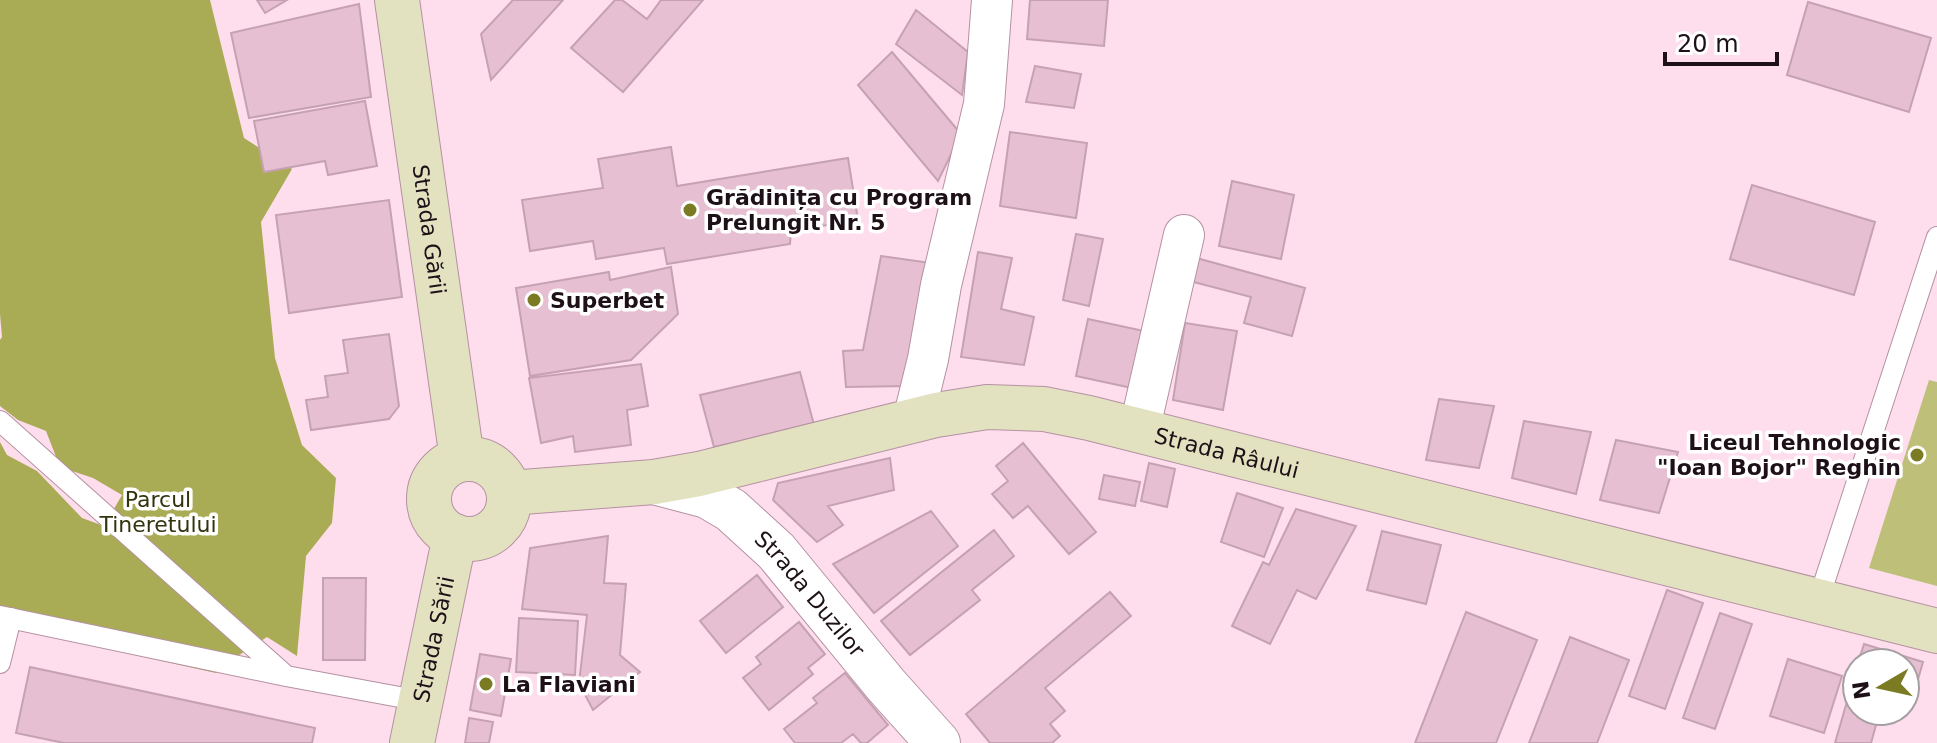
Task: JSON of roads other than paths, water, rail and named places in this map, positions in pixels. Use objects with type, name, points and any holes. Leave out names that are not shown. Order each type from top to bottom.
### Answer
[{"type":"main road","name":"Strada Gării","points":[[397,0],[462,459]]},
{"type":"main road","name":"Strada Râului","points":[[509,493],[654,482],[699,474],[913,420],[987,407],[1044,409],[1937,631]]},
{"type":"main road","points":[[462,459],[479,459],[492,465],[505,480],[509,493],[503,520],[493,531],[481,537],[468,539],[455,536],[445,531],[431,513],[431,485],[449,463],[462,459]]},
{"type":"main road","name":"Strada Sării","points":[[412,743],[455,536]]},
{"type":"street","points":[[913,420],[984,104],[992,0]]},
{"type":"street","points":[[1139,431],[1184,235]]},
{"type":"street","name":"Strada Duzilor","points":[[654,482],[707,496],[731,510],[776,551],[938,743]]},
{"type":"lane","points":[[1818,601],[1937,237]]},
{"type":"lane","points":[[0,421],[286,676]]},
{"type":"lane","points":[[1,653],[6,617],[421,701]]},
{"type":"place","name":"Grădinița cu Program Prelungit Nr. 5","points":[[690,210]]},
{"type":"place","name":"Superbet","points":[[534,300]]},
{"type":"place","name":"Liceul Tehnologic \"Ioan Bojor\" Reghin","points":[[1917,455]]},
{"type":"place","name":"La Flaviani","points":[[486,684]]},
{"type":"park label","name":"Parcul Tineretului","points":[[158,512]]}]
